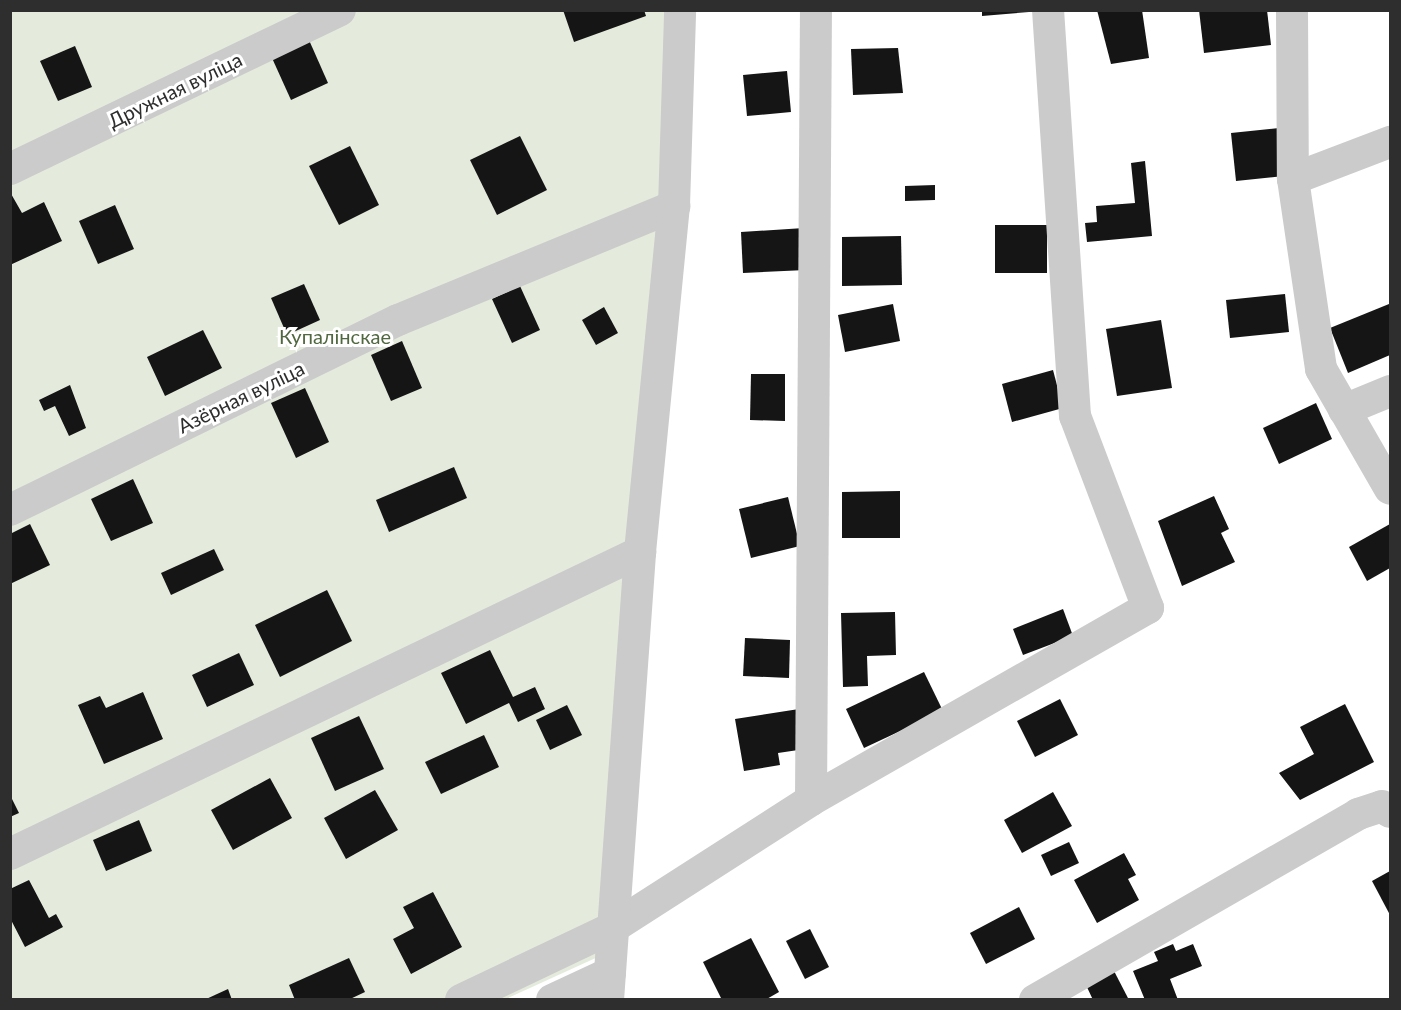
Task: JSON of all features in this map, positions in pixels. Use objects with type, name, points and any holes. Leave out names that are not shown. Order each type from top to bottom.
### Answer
[{"type":"street","name":"Дружная вуліца","points":[[10,170],[340,10]]},
{"type":"street","points":[[552,999],[609,986],[640,552],[674,206],[680,10]]},
{"type":"street","points":[[810,800],[816,10]]},
{"type":"street","points":[[462,999],[612,928],[810,800],[1148,608],[1075,416],[1048,10]]},
{"type":"street","points":[[1292,10],[1293,179],[1321,369],[1390,489]]},
{"type":"street","points":[[1293,179],[1390,141]]},
{"type":"street","name":"Азёрная вуліца","points":[[10,510],[398,320],[674,206]]},
{"type":"street","points":[[1344,410],[1390,392]]},
{"type":"street","points":[[10,854],[640,552]]},
{"type":"street","points":[[1035,999],[1359,814],[1382,806],[1390,812]]},
{"type":"green space","name":"Купалінскае","points":[[10,11],[680,11],[611,951],[506,999],[11,999]]},
{"type":"building","points":[[563,10],[644,10],[646,16],[574,42]]},
{"type":"building","points":[[982,10],[1029,10],[1029,12],[982,16]]},
{"type":"building","points":[[1097,10],[1142,10],[1149,58],[1111,64]]},
{"type":"building","points":[[1199,10],[1267,10],[1271,45],[1204,53]]},
{"type":"building","points":[[309,40],[328,83],[291,100],[272,58]]},
{"type":"building","points":[[75,46],[92,87],[58,101],[40,61]]},
{"type":"building","points":[[898,48],[903,93],[853,95],[851,49]]},
{"type":"building","points":[[787,71],[791,112],[747,116],[743,75]]},
{"type":"building","points":[[1279,128],[1284,176],[1236,181],[1231,133]]},
{"type":"building","points":[[520,136],[547,190],[497,215],[470,160]]},
{"type":"building","points":[[350,146],[379,205],[339,225],[309,166]]},
{"type":"building","points":[[1145,161],[1152,236],[1087,242],[1085,223],[1097,222],[1096,206],[1135,203],[1131,163]]},
{"type":"building","points":[[935,185],[935,200],[905,201],[905,186]]},
{"type":"building","points":[[10,192],[22,213],[44,202],[62,241],[10,265]]},
{"type":"building","points":[[115,205],[134,249],[98,264],[79,221]]},
{"type":"building","points":[[995,225],[1047,225],[1047,273],[995,273]]},
{"type":"building","points":[[804,228],[806,270],[743,273],[741,232]]},
{"type":"building","points":[[901,236],[902,285],[842,286],[842,237]]},
{"type":"building","points":[[304,284],[320,320],[287,335],[271,298]]},
{"type":"building","points":[[520,286],[540,330],[512,343],[492,299]]},
{"type":"building","points":[[1285,294],[1289,332],[1230,338],[1226,300]]},
{"type":"building","points":[[893,304],[900,341],[845,352],[838,315]]},
{"type":"building","points":[[1389,304],[1390,355],[1348,373],[1330,328]]},
{"type":"building","points":[[604,307],[618,333],[596,345],[582,320]]},
{"type":"building","points":[[1161,320],[1172,388],[1117,396],[1106,329]]},
{"type":"building","points":[[203,330],[222,368],[165,396],[147,357]]},
{"type":"building","points":[[402,341],[422,388],[391,401],[371,355]]},
{"type":"building","points":[[1053,370],[1063,408],[1012,422],[1002,384]]},
{"type":"building","points":[[751,374],[785,374],[785,421],[750,420]]},
{"type":"building","points":[[70,385],[86,428],[69,436],[55,406],[44,411],[39,400]]},
{"type":"building","points":[[305,388],[329,442],[296,458],[271,403]]},
{"type":"building","points":[[1316,403],[1332,439],[1279,464],[1263,428]]},
{"type":"building","points":[[454,467],[467,498],[389,532],[376,500]]},
{"type":"building","points":[[133,479],[153,523],[111,541],[91,499]]},
{"type":"building","points":[[900,491],[900,538],[842,538],[842,492]]},
{"type":"building","points":[[1214,496],[1229,529],[1221,533],[1235,562],[1182,586],[1158,521]]},
{"type":"building","points":[[788,497],[800,546],[751,558],[739,509]]},
{"type":"building","points":[[30,524],[50,565],[10,584],[10,534]]},
{"type":"building","points":[[1390,524],[1390,568],[1367,581],[1349,547]]},
{"type":"building","points":[[214,549],[224,570],[171,595],[161,573]]},
{"type":"building","points":[[327,590],[352,641],[280,677],[255,625]]},
{"type":"building","points":[[1063,609],[1073,636],[1023,655],[1013,629]]},
{"type":"building","points":[[895,612],[896,655],[867,656],[868,686],[843,687],[841,613]]},
{"type":"building","points":[[745,638],[790,640],[789,678],[743,676]]},
{"type":"building","points":[[490,650],[513,697],[535,687],[545,709],[518,722],[509,703],[466,724],[441,673]]},
{"type":"building","points":[[239,653],[254,685],[207,707],[192,675]]},
{"type":"building","points":[[924,672],[943,711],[864,748],[846,709]]},
{"type":"building","points":[[143,692],[163,739],[104,764],[78,705],[100,696],[106,708]]},
{"type":"building","points":[[1060,699],[1078,735],[1035,757],[1017,721]]},
{"type":"building","points":[[1345,704],[1374,762],[1300,800],[1279,773],[1314,754],[1300,727]]},
{"type":"building","points":[[567,705],[582,735],[550,750],[536,720]]},
{"type":"building","points":[[799,709],[805,749],[778,753],[780,765],[744,771],[735,719]]},
{"type":"building","points":[[359,716],[384,769],[335,791],[311,738]]},
{"type":"building","points":[[484,735],[499,767],[441,794],[425,762]]},
{"type":"building","points":[[270,778],[292,818],[233,850],[211,810]]},
{"type":"building","points":[[375,790],[398,830],[346,859],[324,818]]},
{"type":"building","points":[[1053,792],[1072,826],[1022,853],[1004,820]]},
{"type":"building","points":[[10,795],[19,813],[10,817]]},
{"type":"building","points":[[139,820],[152,851],[106,871],[93,840]]},
{"type":"building","points":[[1069,842],[1079,863],[1051,876],[1041,855]]},
{"type":"building","points":[[1124,853],[1136,875],[1128,879],[1139,900],[1097,923],[1074,880]]},
{"type":"building","points":[[1390,871],[1390,915],[1372,881]]},
{"type":"building","points":[[29,880],[49,918],[56,914],[63,927],[25,947],[10,918],[10,889]]},
{"type":"building","points":[[433,892],[462,947],[411,974],[393,939],[414,928],[403,907]]},
{"type":"building","points":[[1019,907],[1035,939],[986,964],[970,933]]},
{"type":"building","points":[[810,929],[829,967],[805,979],[786,941]]},
{"type":"building","points":[[751,938],[779,992],[765,1000],[722,1000],[703,962]]},
{"type":"building","points":[[1173,944],[1176,951],[1193,944],[1202,966],[1170,979],[1178,1000],[1145,1000],[1133,971],[1158,961],[1154,952]]},
{"type":"building","points":[[349,958],[365,992],[348,1000],[295,1000],[289,985]]},
{"type":"building","points":[[1114,971],[1129,1000],[1093,1000],[1086,985]]},
{"type":"building","points":[[228,989],[232,1000],[204,1000]]}]
